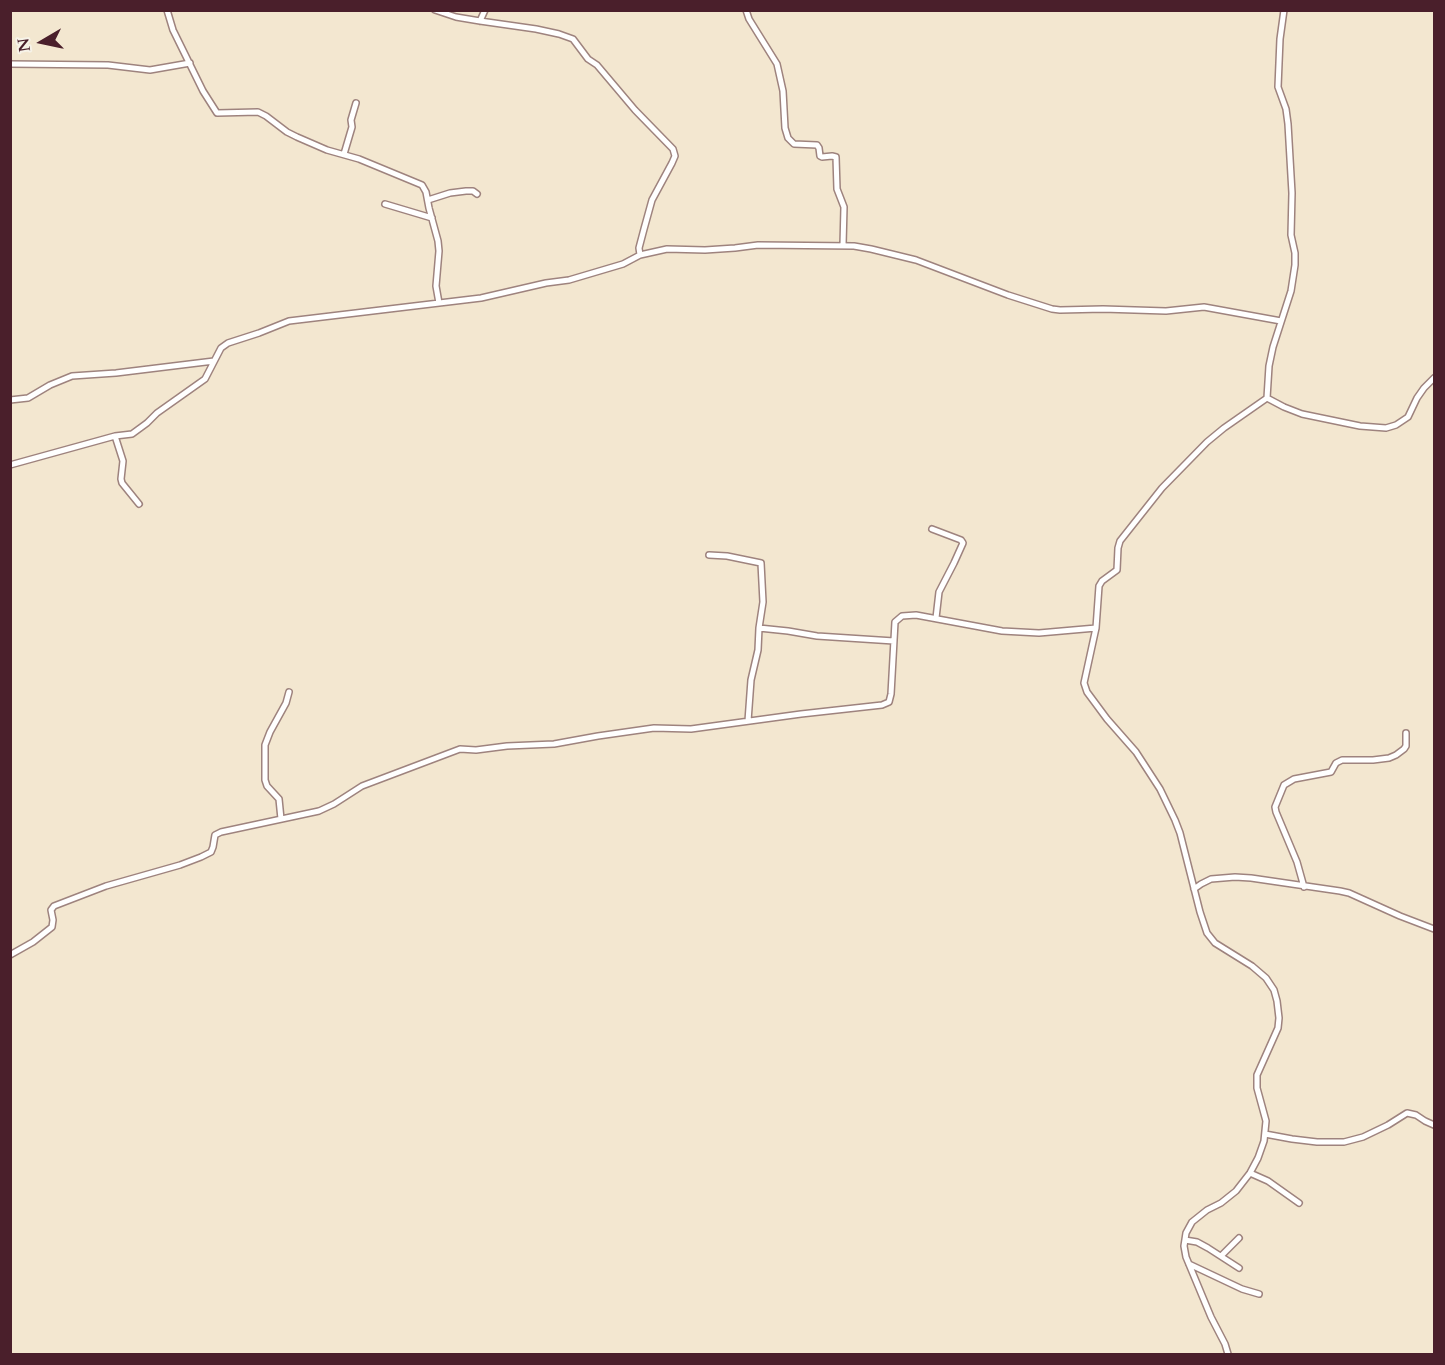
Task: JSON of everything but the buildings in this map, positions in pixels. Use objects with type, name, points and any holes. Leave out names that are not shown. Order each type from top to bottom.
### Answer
[{"type":"street","points":[[167,10],[173,30],[203,91],[218,113],[258,112],[297,137],[327,150],[375,165],[422,185],[425,189],[439,246],[436,286],[439,303]]},
{"type":"street","points":[[435,10],[456,17],[536,29],[573,39],[634,110],[673,149],[675,156],[652,200],[639,248],[640,255]]},
{"type":"street","points":[[480,21],[485,10]]},
{"type":"street","points":[[746,10],[749,19],[777,64],[783,91],[784,128],[788,138],[794,144],[817,145],[822,157],[836,157],[837,189],[843,207],[843,245]]},
{"type":"street","points":[[1268,398],[1269,366],[1291,291],[1295,265],[1291,235],[1292,193],[1288,124],[1286,109],[1278,87],[1284,10]]},
{"type":"street","points":[[10,64],[108,65],[150,70],[190,63]]},
{"type":"street","points":[[344,154],[356,103]]},
{"type":"street","points":[[428,200],[466,191],[473,191],[477,194]]},
{"type":"street","points":[[385,204],[432,218]]},
{"type":"street","points":[[10,465],[115,436],[132,434],[205,379],[221,348],[228,343],[290,321],[481,298],[569,280],[623,264],[640,255],[667,249],[735,249],[758,245],[843,245],[896,254],[1008,295],[1060,310],[1166,311],[1211,307],[1281,321]]},
{"type":"street","points":[[10,400],[28,398],[72,376],[116,374],[214,361]]},
{"type":"street","points":[[1268,398],[1302,414],[1360,426],[1386,428],[1408,417],[1417,398],[1434,378]]},
{"type":"street","points":[[1228,1354],[1226,1344],[1211,1317],[1189,1264],[1185,1252],[1185,1240],[1192,1222],[1234,1193],[1250,1173],[1258,1158],[1266,1121],[1257,1089],[1257,1075],[1278,1028],[1280,1018],[1277,1000],[1270,984],[1259,972],[1221,947],[1212,939],[1204,926],[1178,827],[1160,789],[1136,752],[1107,719],[1084,687],[1084,683],[1096,628],[1099,586],[1117,570],[1117,552],[1120,541],[1149,504],[1207,442],[1268,398]]},
{"type":"street","points":[[115,436],[123,461],[122,483],[139,504]]},
{"type":"street","points":[[932,530],[962,540],[963,543],[939,592],[936,618]]},
{"type":"street","points":[[709,555],[761,563],[763,602],[758,650],[751,680],[748,721]]},
{"type":"street","points":[[10,955],[33,942],[52,927],[51,910],[54,906],[106,886],[201,857],[211,852],[215,835],[221,832],[319,811],[362,786],[460,749],[476,750],[554,744],[654,729],[691,729],[882,705],[889,702],[891,694],[895,621],[902,616],[916,615],[1002,630],[1040,633],[1096,628]]},
{"type":"street","points":[[759,628],[817,636],[894,640]]},
{"type":"street","points":[[281,819],[279,799],[267,786],[265,780],[265,745],[286,703],[289,692]]},
{"type":"street","points":[[1304,886],[1297,862],[1275,812],[1284,784],[1294,779],[1328,773],[1333,770],[1336,763],[1342,760],[1389,758],[1404,749],[1406,733]]},
{"type":"street","points":[[1194,889],[1211,879],[1225,877],[1251,878],[1348,892],[1434,929]]},
{"type":"street","points":[[1265,1134],[1292,1139],[1344,1142],[1363,1137],[1407,1113],[1416,1115],[1434,1125]]},
{"type":"street","points":[[1250,1173],[1268,1181],[1299,1203]]},
{"type":"street","points":[[1221,1256],[1239,1238]]},
{"type":"street","points":[[1185,1240],[1197,1242],[1239,1268]]},
{"type":"street","points":[[1189,1264],[1258,1294]]}]
